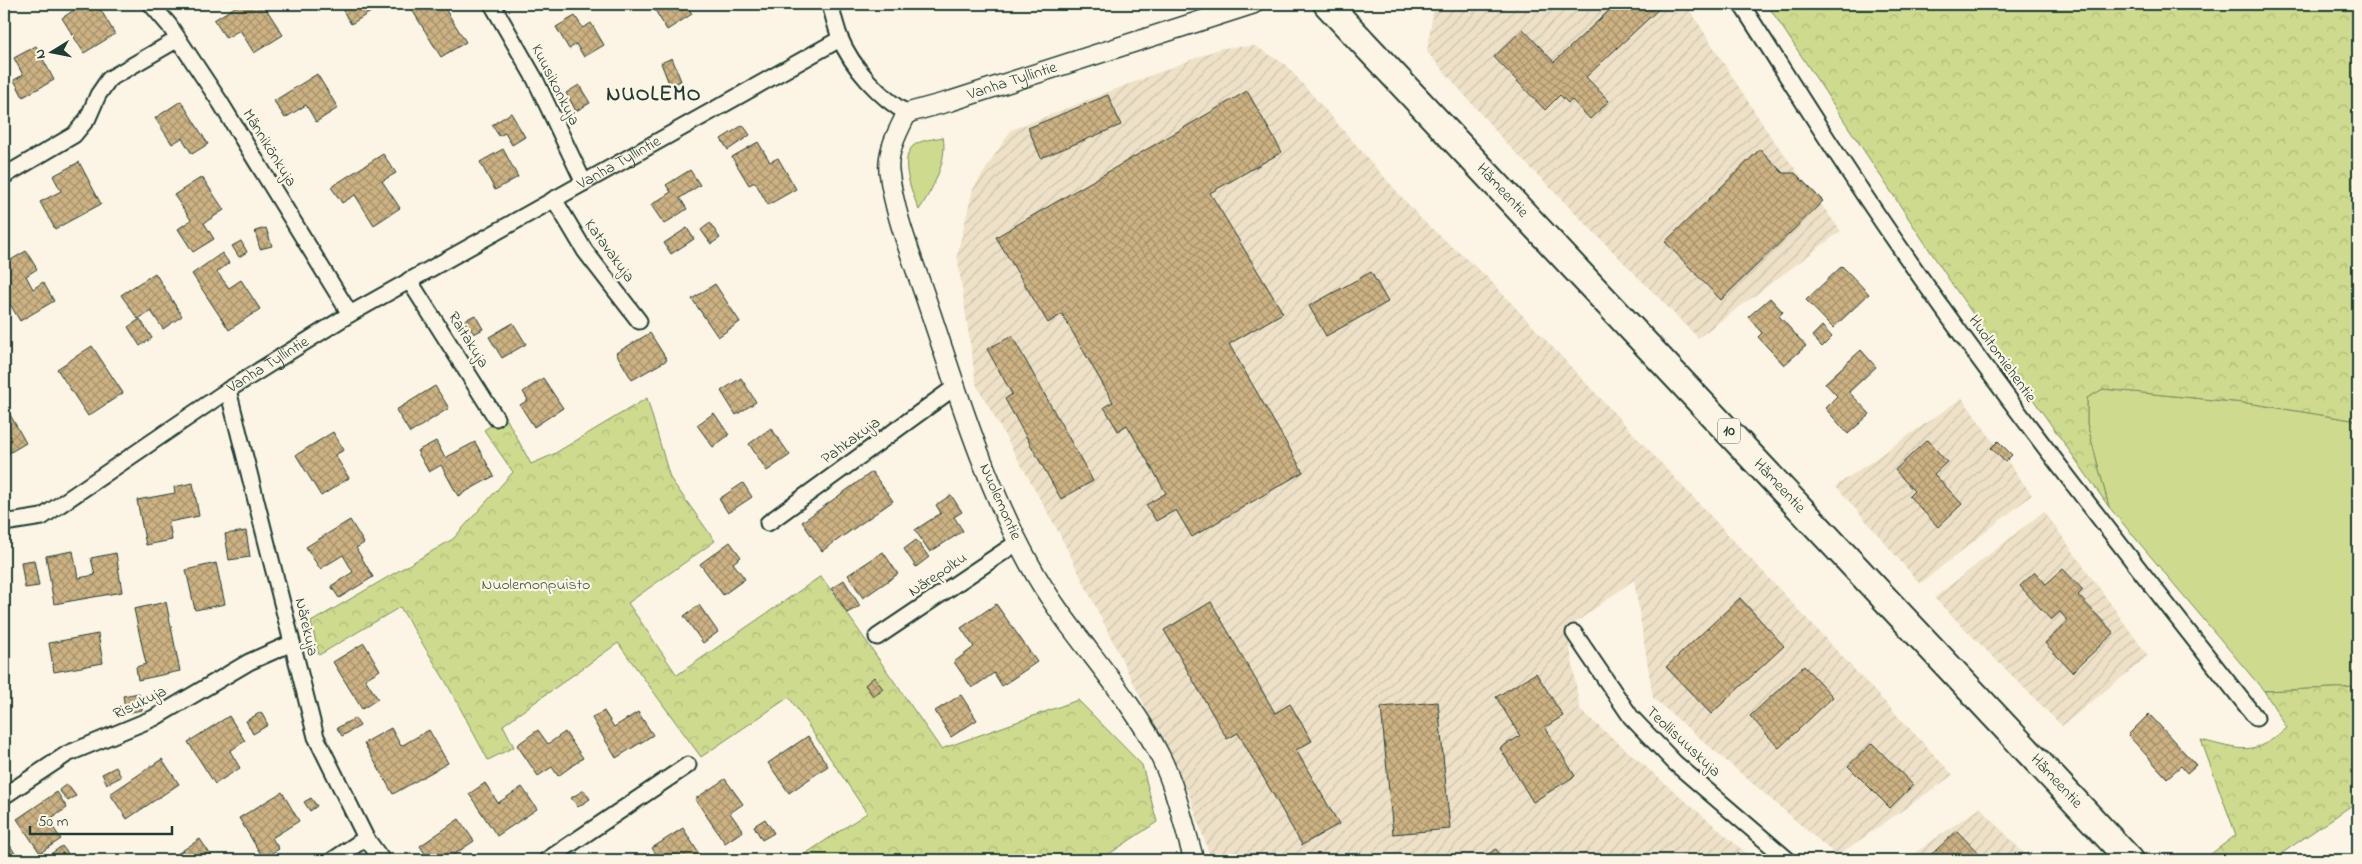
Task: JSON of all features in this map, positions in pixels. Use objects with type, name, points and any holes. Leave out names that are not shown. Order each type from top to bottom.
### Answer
[{"type":"highway","name":"Hämeentie","points":[[1327,4],[2130,860]]},
{"type":"street","name":"Männikönkuja","points":[[151,4],[178,39],[220,102],[350,314]]},
{"type":"street","name":"Kuusikonkuja","points":[[492,4],[534,79],[584,183]]},
{"type":"street","points":[[830,4],[840,39],[876,91],[891,104],[907,113]]},
{"type":"street","name":"Vanha Tyllintie","points":[[907,113],[951,101],[1252,4]]},
{"type":"street","name":"Huoltomiehentie","points":[[1742,4],[1839,158],[1951,318],[2086,503],[2256,718]]},
{"type":"street","points":[[4,176],[74,135],[88,118],[98,95],[109,79],[178,39]]},
{"type":"street","name":"Vanha Tyllintie","points":[[4,523],[42,517],[228,390],[350,314],[840,39]]},
{"type":"street","name":"Nuolemontie","points":[[907,113],[897,134],[890,160],[892,186],[909,248],[983,465],[1018,542],[1035,573],[1134,713],[1160,757],[1174,788],[1194,860]]},
{"type":"street","name":"Katavakuja","points":[[554,199],[585,251],[639,321]]},
{"type":"street","name":"Raitakuja","points":[[409,280],[496,418]]},
{"type":"street","name":"Pahkakuja","points":[[768,523],[955,387]]},
{"type":"street","name":"Närekuja","points":[[228,390],[316,737],[366,838],[382,860]]},
{"type":"street","name":"Närepolku","points":[[877,638],[1018,542]]},
{"type":"street","name":"Teollisuuskuja","points":[[1574,633],[1631,717],[1676,763],[1788,860]]},
{"type":"street","name":"Risukuja","points":[[4,796],[67,754],[154,718],[249,662],[292,643]]},
{"type":"street","points":[[547,860],[688,765]]},
{"type":"street","points":[[333,860],[366,838]]},
{"type":"shaded area","points":[[1434,4],[1686,4],[1767,131],[1841,231],[1698,338],[1506,143],[1427,52]]},
{"type":"shaded area","points":[[1255,46],[1286,65],[1422,220],[1486,276],[1953,775],[1837,856],[1653,698],[1634,580],[1567,629],[1580,710],[1754,860],[1211,860],[1190,797],[1059,533],[976,384],[957,255],[973,189],[1011,130],[1221,48]]},
{"type":"shaded area","points":[[1962,398],[2032,495],[1920,584],[1836,486]]},
{"type":"shaded area","points":[[2044,511],[2148,656],[2062,726],[1934,598]]},
{"type":"shaded area","points":[[1980,807],[2030,860],[1905,860]]},
{"type":"green space","points":[[1767,4],[2358,4],[2358,421],[2254,404],[2103,389],[2087,398],[2087,424],[2109,507],[1954,287]]},
{"type":"green space","points":[[943,137],[943,156],[938,175],[919,210],[908,178],[907,160],[909,152],[919,142]]},
{"type":"green space","points":[[2103,389],[2254,404],[2358,421],[2358,687],[2264,691],[2109,507],[2087,424],[2087,398]]},
{"type":"green space","name":"Nuolemonpuisto","points":[[647,398],[670,478],[715,541],[628,603],[677,675],[821,576],[941,749],[1078,700],[1142,765],[1157,822],[1100,860],[796,860],[867,813],[789,697],[701,757],[618,643],[503,725],[514,747],[488,760],[446,682],[400,607],[319,655],[311,622],[453,539],[513,472],[484,430],[505,416],[531,464],[552,455]]},
{"type":"green space","points":[[2358,687],[2358,801],[2272,860],[2203,860],[2236,835],[2201,740],[2247,749],[2265,744],[2287,728],[2264,691]]},
{"type":"building","points":[[83,4],[104,4],[99,7],[115,34],[84,53],[62,18]]},
{"type":"building","points":[[240,4],[263,4],[283,35],[254,53],[240,30],[226,38],[214,20]]},
{"type":"building","points":[[339,4],[370,4],[374,10],[351,24]]},
{"type":"building","points":[[442,4],[466,42],[441,57],[409,5]]},
{"type":"building","points":[[665,4],[686,4],[692,14],[667,30],[655,10]]},
{"type":"building","points":[[1616,4],[1660,4],[1662,6],[1586,77],[1609,101],[1590,119],[1572,100],[1568,103],[1560,95],[1545,110],[1494,57],[1523,29],[1554,62]]},
{"type":"building","points":[[575,16],[583,28],[591,23],[604,45],[584,57],[576,44],[569,49],[556,27]]},
{"type":"building","points":[[36,46],[54,80],[23,97],[14,80],[23,75],[14,58]]},
{"type":"building","points":[[672,58],[681,81],[670,86],[661,63]]},
{"type":"building","points":[[317,74],[338,108],[316,122],[306,105],[285,118],[274,101]]},
{"type":"building","points":[[579,85],[590,103],[576,111],[566,93]]},
{"type":"building","points":[[1247,91],[1282,152],[1210,193],[1283,313],[1229,344],[1303,472],[1192,537],[1176,510],[1156,521],[1146,505],[1166,493],[1127,425],[1118,431],[1104,407],[1113,402],[1062,314],[1048,323],[996,237]]},
{"type":"building","points":[[1108,95],[1121,125],[1041,158],[1028,128]]},
{"type":"building","points":[[181,101],[208,144],[192,154],[182,138],[172,144],[155,118]]},
{"type":"building","points":[[511,113],[525,137],[512,145],[505,133],[499,136],[492,125]]},
{"type":"building","points":[[743,125],[750,135],[728,150],[721,139]]},
{"type":"building","points":[[758,142],[770,162],[778,158],[796,189],[768,205],[755,182],[749,185],[732,157]]},
{"type":"building","points":[[503,149],[518,177],[495,190],[480,162]]},
{"type":"building","points":[[1760,149],[1783,173],[1795,173],[1823,201],[1721,300],[1665,242]]},
{"type":"building","points":[[383,154],[396,173],[382,181],[400,208],[374,225],[355,195],[342,203],[331,187]]},
{"type":"building","points":[[79,162],[101,204],[55,229],[40,202],[61,191],[53,176]]},
{"type":"building","points":[[690,170],[700,185],[680,198],[687,209],[664,224],[651,205],[671,192],[666,185]]},
{"type":"building","points":[[202,177],[224,210],[204,223],[214,239],[193,252],[178,229],[191,220],[174,195]]},
{"type":"building","points":[[710,223],[720,238],[711,244],[701,230]]},
{"type":"building","points":[[266,228],[272,246],[260,249],[255,231]]},
{"type":"building","points":[[687,228],[694,239],[671,254],[664,243]]},
{"type":"building","points":[[241,241],[247,252],[239,257],[232,246]]},
{"type":"building","points":[[26,251],[37,269],[26,276],[33,289],[43,282],[54,301],[20,321],[4,294],[4,264]]},
{"type":"building","points":[[222,253],[229,263],[217,272],[229,288],[241,280],[260,309],[229,330],[192,274]]},
{"type":"building","points":[[1842,266],[1869,294],[1833,328],[1806,300]]},
{"type":"building","points":[[1371,272],[1388,302],[1326,336],[1309,306]]},
{"type":"building","points":[[155,273],[182,316],[163,329],[151,311],[138,319],[121,295]]},
{"type":"building","points":[[715,284],[740,322],[718,337],[692,299]]},
{"type":"building","points":[[1770,298],[1783,312],[1779,316],[1806,346],[1784,365],[1758,337],[1762,333],[1748,317]]},
{"type":"building","points":[[475,315],[483,329],[474,334],[465,320]]},
{"type":"building","points":[[140,319],[152,338],[140,346],[128,327]]},
{"type":"building","points":[[513,323],[526,344],[502,358],[489,337]]},
{"type":"building","points":[[1822,326],[1832,337],[1822,347],[1812,336]]},
{"type":"building","points":[[650,333],[667,360],[632,380],[616,353]]},
{"type":"building","points":[[1012,336],[1093,481],[1061,499],[1005,399],[1012,394],[987,349]]},
{"type":"building","points":[[92,346],[123,393],[88,416],[57,369]]},
{"type":"building","points":[[1861,350],[1876,367],[1849,392],[1870,414],[1848,434],[1825,408],[1837,396],[1825,383]]},
{"type":"building","points":[[543,378],[563,408],[534,427],[520,405],[528,400],[523,392]]},
{"type":"building","points":[[741,378],[756,402],[736,415],[721,391]]},
{"type":"building","points":[[435,386],[449,408],[410,433],[396,410]]},
{"type":"building","points":[[4,404],[26,443],[4,456]]},
{"type":"building","points":[[714,413],[729,435],[713,447],[697,425]]},
{"type":"building","points":[[771,428],[790,455],[767,471],[749,444]]},
{"type":"building","points":[[333,432],[344,450],[335,455],[349,478],[321,496],[296,455]]},
{"type":"building","points":[[1927,440],[1947,462],[1934,474],[1962,504],[1938,527],[1909,496],[1914,491],[1895,470]]},
{"type":"building","points":[[436,441],[445,458],[475,442],[494,476],[458,496],[441,465],[429,472],[417,451]]},
{"type":"building","points":[[1998,441],[2012,455],[2005,462],[1991,448]]},
{"type":"building","points":[[872,472],[893,501],[822,551],[802,522]]},
{"type":"building","points":[[193,483],[199,516],[169,522],[172,540],[146,545],[137,500],[175,493],[174,487]]},
{"type":"building","points":[[743,483],[752,497],[728,513],[719,499]]},
{"type":"building","points":[[951,495],[962,512],[954,517],[963,531],[930,552],[915,530],[941,513],[936,505]]},
{"type":"building","points":[[350,520],[364,543],[356,548],[373,577],[339,598],[331,586],[353,572],[343,555],[320,569],[306,547]]},
{"type":"building","points":[[246,531],[250,557],[229,560],[225,534]]},
{"type":"building","points":[[916,540],[929,557],[916,567],[904,549]]},
{"type":"building","points":[[730,542],[741,557],[733,563],[745,579],[723,595],[700,564]]},
{"type":"building","points":[[73,551],[78,578],[95,575],[91,558],[116,553],[122,592],[54,604],[46,556]]},
{"type":"building","points":[[883,552],[898,574],[863,598],[848,575]]},
{"type":"building","points":[[34,560],[39,586],[25,588],[21,562]]},
{"type":"building","points":[[216,563],[225,604],[195,610],[186,570]]},
{"type":"building","points":[[2063,569],[2083,590],[2078,595],[2114,633],[2072,672],[2045,643],[2068,621],[2060,612],[2051,620],[2020,586],[2035,572],[2046,584]]},
{"type":"building","points":[[844,580],[860,606],[847,613],[832,588]]},
{"type":"building","points":[[1740,598],[1784,646],[1711,714],[1666,667]]},
{"type":"building","points":[[166,602],[180,671],[138,680],[136,667],[146,664],[134,609]]},
{"type":"building","points":[[1211,602],[1275,713],[1290,704],[1312,741],[1296,750],[1339,824],[1302,845],[1238,733],[1227,739],[1164,630]]},
{"type":"building","points":[[996,604],[1037,662],[1002,686],[994,673],[972,688],[954,662],[974,647],[961,628]]},
{"type":"building","points":[[699,605],[718,632],[703,643],[684,616]]},
{"type":"building","points":[[98,634],[103,663],[54,672],[49,643]]},
{"type":"building","points":[[364,643],[380,670],[365,679],[378,699],[362,709],[333,662]]},
{"type":"building","points":[[1804,666],[1833,697],[1779,748],[1750,716]]},
{"type":"building","points":[[1536,673],[1563,716],[1545,727],[1575,776],[1533,802],[1500,748],[1520,736],[1496,697]]},
{"type":"building","points":[[874,677],[883,689],[873,696],[865,685]]},
{"type":"building","points":[[139,693],[142,710],[126,713],[123,696]]},
{"type":"building","points":[[961,695],[977,720],[951,737],[935,711]]},
{"type":"building","points":[[1438,702],[1450,829],[1393,834],[1381,707]]},
{"type":"building","points":[[604,711],[614,727],[638,712],[653,735],[616,758],[592,718]]},
{"type":"building","points":[[261,712],[268,725],[253,734],[246,721]]},
{"type":"building","points":[[2149,714],[2196,765],[2187,773],[2181,766],[2167,778],[2128,735]]},
{"type":"building","points":[[229,716],[245,741],[230,751],[240,768],[215,784],[188,742]]},
{"type":"building","points":[[355,718],[360,726],[342,736],[337,728]]},
{"type":"building","points":[[391,728],[401,746],[429,730],[448,763],[393,794],[364,743]]},
{"type":"building","points":[[538,730],[548,744],[565,732],[583,758],[558,776],[552,767],[538,776],[517,745]]},
{"type":"building","points":[[808,736],[828,766],[789,793],[768,763]]},
{"type":"building","points":[[1872,743],[1913,785],[1890,808],[1848,766]]},
{"type":"building","points":[[162,759],[179,784],[127,819],[110,794]]},
{"type":"building","points":[[116,767],[121,777],[107,784],[102,774]]},
{"type":"building","points":[[725,779],[743,804],[730,813],[743,831],[725,843],[695,799]]},
{"type":"building","points":[[485,783],[498,803],[522,787],[537,809],[497,836],[469,794]]},
{"type":"building","points":[[67,784],[76,796],[68,801],[59,790]]},
{"type":"building","points":[[584,790],[590,799],[578,807],[571,798]]},
{"type":"building","points":[[57,792],[67,808],[48,820],[61,839],[40,853],[17,819]]},
{"type":"building","points":[[282,792],[299,821],[272,838],[279,849],[263,858],[239,818]]},
{"type":"building","points":[[311,798],[317,806],[310,811],[304,802]]},
{"type":"building","points":[[459,819],[474,841],[446,860],[429,860],[420,846]]},
{"type":"building","points":[[765,819],[774,833],[762,840],[754,826]]},
{"type":"building","points":[[683,828],[701,857],[696,860],[653,860],[658,857],[652,848]]},
{"type":"building","points":[[1957,831],[1985,860],[1925,860]]},
{"type":"building","points":[[6,839],[19,860],[4,860]]},
{"type":"building","points":[[200,839],[214,860],[168,860]]},
{"type":"building","points":[[62,846],[73,860],[42,860]]},
{"type":"building","points":[[1496,849],[1504,860],[1479,860]]},
{"type":"district","name":"NUOLEMO","points":[[654,95]]}]
